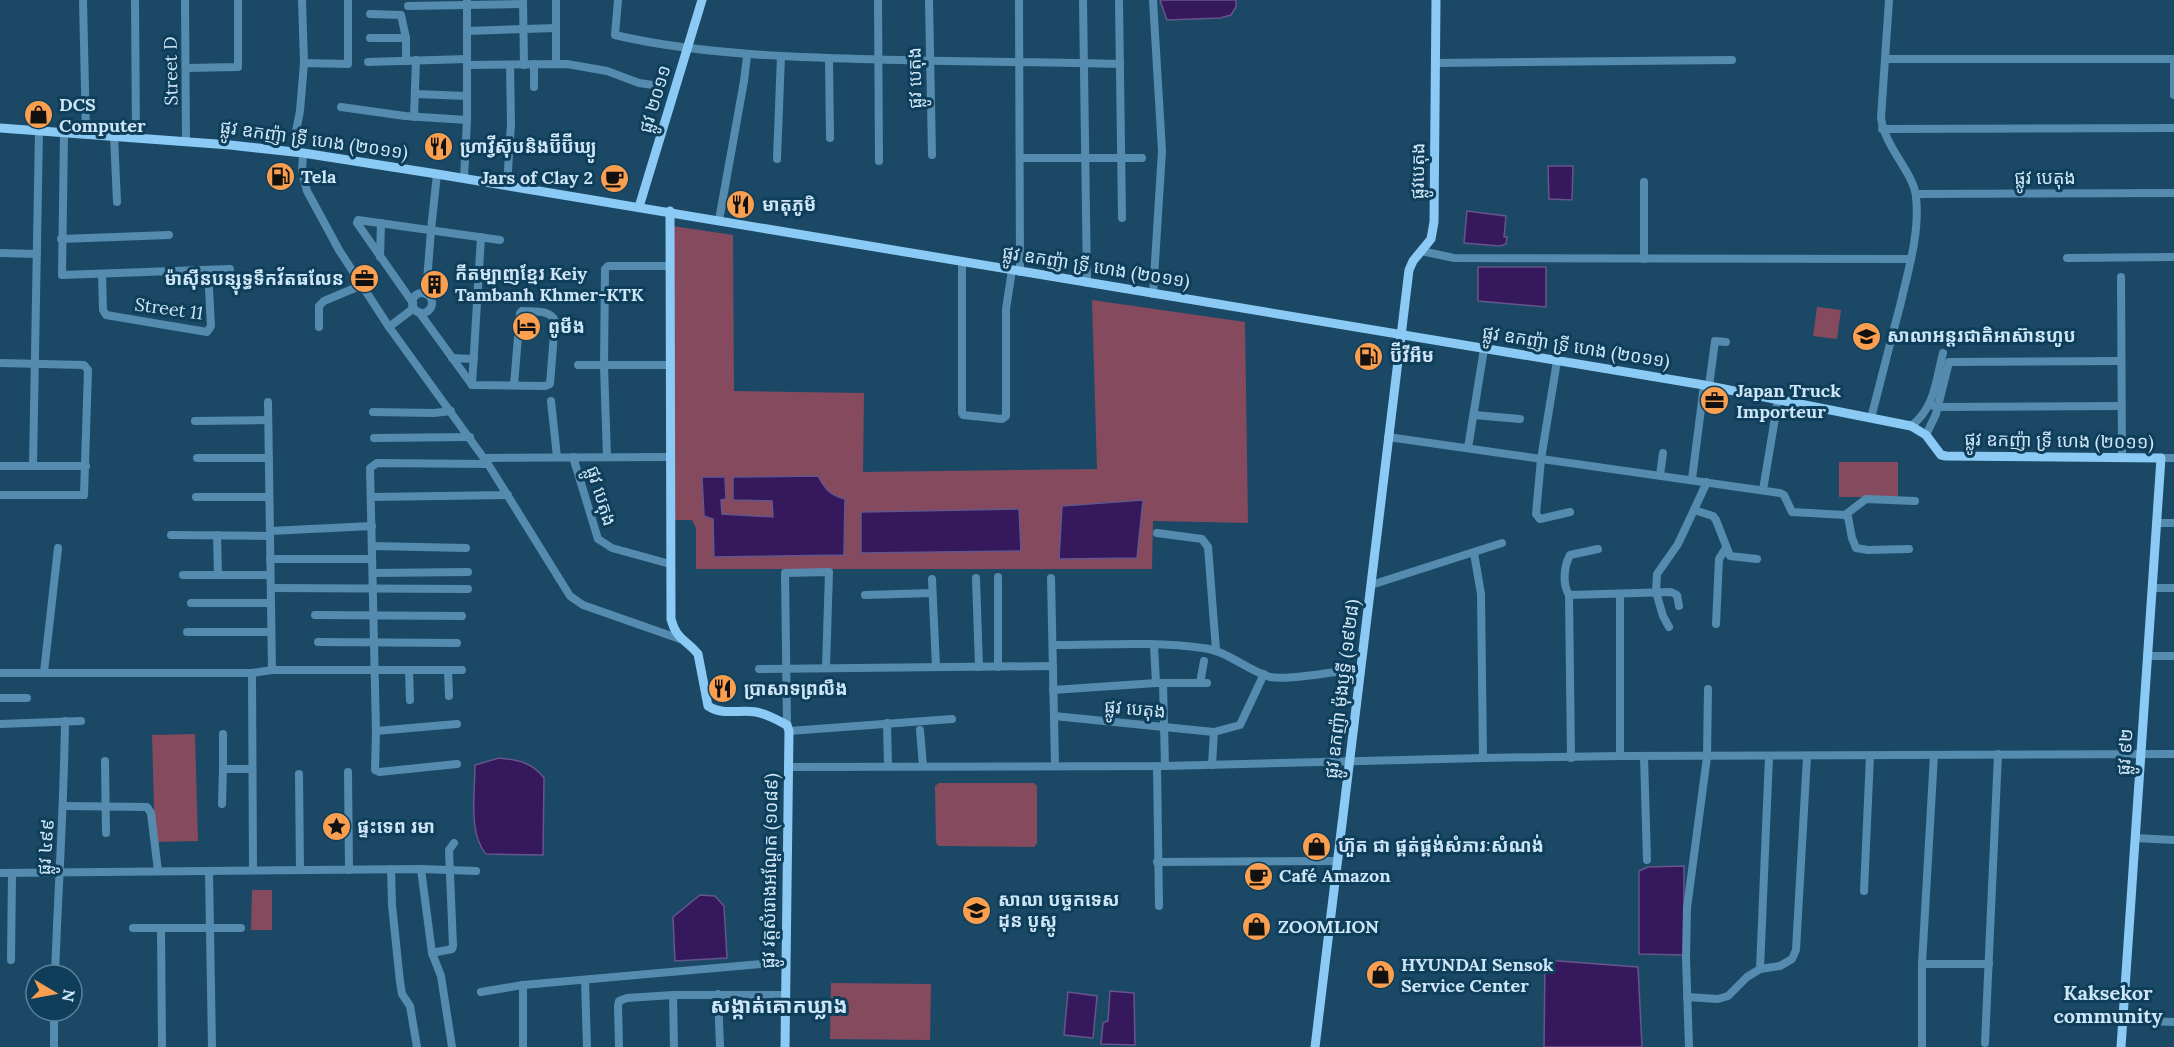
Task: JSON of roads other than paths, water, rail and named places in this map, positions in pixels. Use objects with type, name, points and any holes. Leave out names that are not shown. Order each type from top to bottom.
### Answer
[{"type":"main road","name":"ផ្លូវ ២០១១","points":[[639,207],[702,0]]},
{"type":"main road","name":"ផ្លូវបេតុង","points":[[1401,334],[1409,270],[1413,261],[1431,239],[1434,222],[1436,0]]},
{"type":"main road","name":"ផ្លូវ ឧកញ៉ា ទ្រី ហេង (២០១១)","points":[[0,128],[186,141],[303,153],[1401,334],[1707,386],[1911,426],[1926,435],[1941,455],[1946,456],[2161,458]]},
{"type":"main road","points":[[669,212],[671,619],[680,639],[693,647],[698,654],[708,706],[726,712],[754,711],[788,728]]},
{"type":"main road","name":"ផ្លូវ ឧកញ៉ា ម៉ុងឫទ្ធី (១៩២៨)","points":[[1315,1047],[1401,334]]},
{"type":"main road","name":"ផ្លូវ ៩២","points":[[2121,1047],[2161,458]]},
{"type":"main road","name":"ផ្លូវ វត្តសំរោងអណ្ដែត (១០៨៩)","points":[[785,1047],[788,728]]},
{"type":"street","points":[[83,0],[86,134]]},
{"type":"street","points":[[135,0],[136,137]]},
{"type":"street","name":"Street D","points":[[185,0],[186,141]]},
{"type":"street","points":[[186,68],[238,67],[238,0]]},
{"type":"street","points":[[292,152],[300,111],[304,63],[302,0]]},
{"type":"street","points":[[304,63],[348,64],[348,0]]},
{"type":"street","points":[[556,0],[556,64]]},
{"type":"street","points":[[618,0],[615,34],[747,56],[829,60],[1120,64]]},
{"type":"street","points":[[878,0],[879,162]]},
{"type":"street","name":"ផ្លូវ បេតុង","points":[[929,0],[932,155]]},
{"type":"street","points":[[962,261],[962,413],[963,415],[1002,419],[1006,416],[1006,309],[1016,271],[1020,158],[1019,0]]},
{"type":"street","points":[[1083,0],[1087,283]]},
{"type":"street","points":[[1119,0],[1122,218]]},
{"type":"street","points":[[1153,0],[1162,152],[1154,294]]},
{"type":"street","points":[[1871,418],[1911,259],[1915,225],[1916,194],[1882,129],[1889,0]]},
{"type":"street","points":[[408,6],[523,2],[524,64]]},
{"type":"street","points":[[464,178],[467,120],[467,3]]},
{"type":"street","points":[[370,14],[401,15],[406,38],[406,61]]},
{"type":"street","points":[[467,31],[556,28]]},
{"type":"street","points":[[370,38],[406,38]]},
{"type":"street","points":[[719,220],[747,56]]},
{"type":"street","points":[[777,159],[781,56]]},
{"type":"street","points":[[1885,59],[2174,58],[2174,95]]},
{"type":"street","points":[[368,63],[416,60],[510,65],[567,64],[607,71],[639,83],[653,85]]},
{"type":"street","points":[[414,117],[416,60]]},
{"type":"street","points":[[829,60],[830,138]]},
{"type":"street","points":[[1435,63],[1732,60]]},
{"type":"street","points":[[534,64],[534,87]]},
{"type":"street","points":[[507,185],[511,124],[510,65]]},
{"type":"street","points":[[415,94],[467,96]]},
{"type":"street","points":[[341,107],[414,117],[467,120]]},
{"type":"street","points":[[1882,129],[2174,128]]},
{"type":"street","points":[[33,466],[39,131]]},
{"type":"street","name":"Street 11","points":[[64,132],[62,275],[230,269]]},
{"type":"street","points":[[114,136],[117,202]]},
{"type":"street","points":[[303,153],[302,172],[306,191],[339,250],[389,327],[470,437],[570,596],[583,605],[680,639]]},
{"type":"street","points":[[1020,158],[1142,158]]},
{"type":"street","points":[[415,307],[428,311],[432,305],[431,299],[426,294],[430,230],[437,174]]},
{"type":"street","points":[[1644,182],[1644,259]]},
{"type":"street","name":"ផ្លូវ បេតុង","points":[[1916,194],[2174,193]]},
{"type":"street","points":[[472,385],[380,258],[357,222],[360,220],[500,240]]},
{"type":"street","points":[[380,258],[381,223]]},
{"type":"street","points":[[61,238],[169,235]]},
{"type":"street","points":[[472,385],[481,237]]},
{"type":"street","points":[[1421,251],[1454,258],[1911,259]]},
{"type":"street","points":[[0,253],[37,254]]},
{"type":"street","points":[[2067,258],[2174,257]]},
{"type":"street","points":[[607,457],[604,366],[605,269],[608,266],[670,266]]},
{"type":"street","name":"Street 11","points":[[102,274],[103,310],[106,315],[207,332],[211,326],[208,270]]},
{"type":"street","points":[[2121,277],[2122,458]]},
{"type":"street","points":[[319,327],[319,306],[324,301],[362,285]]},
{"type":"street","points":[[389,327],[415,307],[417,295],[426,294]]},
{"type":"street","points":[[472,385],[545,386],[550,384],[555,321],[548,313],[522,311],[519,313],[514,385]]},
{"type":"street","points":[[1692,479],[1715,341],[1726,342]]},
{"type":"street","points":[[1468,448],[1484,349]]},
{"type":"street","points":[[1911,426],[1934,406],[1943,353]]},
{"type":"street","points":[[452,358],[474,359]]},
{"type":"street","points":[[1557,361],[1541,459],[1538,518],[1570,512]]},
{"type":"street","points":[[1926,435],[1949,362],[2121,361]]},
{"type":"street","points":[[0,363],[87,367],[84,495],[0,495]]},
{"type":"street","points":[[578,365],[670,365]]},
{"type":"street","points":[[1763,490],[1778,400]]},
{"type":"street","points":[[551,401],[556,457]]},
{"type":"street","points":[[268,402],[272,670]]},
{"type":"street","points":[[1934,406],[2121,406]]},
{"type":"street","points":[[374,412],[451,411]]},
{"type":"street","points":[[1474,415],[1520,419]]},
{"type":"street","points":[[195,421],[268,420]]},
{"type":"street","points":[[374,438],[470,437]]},
{"type":"street","points":[[1388,437],[1763,490],[1784,495],[1792,512],[1845,515],[1866,500],[1915,501]]},
{"type":"street","points":[[1660,475],[1663,453]]},
{"type":"street","points":[[457,764],[379,772],[375,770],[370,468],[376,463],[556,457],[671,457]]},
{"type":"street","name":"ផ្លូវ បេតុង","points":[[573,457],[598,539],[612,548],[670,564]]},
{"type":"street","points":[[198,458],[269,458]]},
{"type":"street","name":"ផ្លូវ ឧកញ៉ា ទ្រី ហេង (២០១១)","points":[[2161,458],[2174,458]]},
{"type":"street","points":[[0,466],[86,466]]},
{"type":"street","points":[[1670,627],[1663,616],[1656,592],[1657,574],[1678,544],[1707,482]]},
{"type":"street","points":[[371,497],[508,495]]},
{"type":"street","points":[[196,497],[269,496]]},
{"type":"street","points":[[1694,510],[1713,516],[1725,541],[1728,554],[1733,558],[1757,559]]},
{"type":"street","points":[[1845,515],[1848,517],[1852,538],[1857,548],[1909,549]]},
{"type":"street","points":[[2156,523],[2174,523]]},
{"type":"street","points":[[171,534],[270,533],[372,526]]},
{"type":"street","points":[[1157,533],[1202,539],[1208,547],[1216,650]]},
{"type":"street","points":[[217,535],[218,575]]},
{"type":"street","points":[[1371,585],[1502,543]]},
{"type":"street","points":[[372,546],[466,548]]},
{"type":"street","points":[[44,672],[58,548]]},
{"type":"street","points":[[1716,624],[1719,559],[1726,548]]},
{"type":"street","points":[[1571,758],[1569,595],[1565,581],[1570,555],[1598,549]]},
{"type":"street","points":[[1474,553],[1481,594],[1483,758]]},
{"type":"street","points":[[270,559],[372,559]]},
{"type":"street","points":[[372,573],[468,572]]},
{"type":"street","points":[[826,667],[829,572],[785,573],[785,668],[788,728],[951,719]]},
{"type":"street","points":[[183,575],[270,575]]},
{"type":"street","points":[[998,576],[998,667]]},
{"type":"street","points":[[976,578],[978,667]]},
{"type":"street","points":[[1051,578],[1055,765]]},
{"type":"street","points":[[932,579],[936,667]]},
{"type":"street","points":[[271,588],[468,589]]},
{"type":"street","points":[[2152,588],[2174,588]]},
{"type":"street","points":[[1569,595],[1671,592],[1677,595],[1679,606]]},
{"type":"street","points":[[865,595],[932,593]]},
{"type":"street","points":[[1620,595],[1620,756]]},
{"type":"street","points":[[191,603],[271,603]]},
{"type":"street","points":[[315,615],[462,616]]},
{"type":"street","points":[[187,632],[271,632]]},
{"type":"street","points":[[318,642],[457,643]]},
{"type":"street","points":[[1053,645],[1172,645],[1216,650],[1264,674],[1279,678],[1361,668]]},
{"type":"street","points":[[1154,645],[1164,726],[1157,862],[1159,906]]},
{"type":"street","points":[[2147,656],[2174,656]]},
{"type":"street","points":[[1053,690],[1159,683],[1204,683],[1204,661]]},
{"type":"street","points":[[759,669],[1053,666]]},
{"type":"street","points":[[409,670],[410,700]]},
{"type":"street","points":[[448,670],[448,696]]},
{"type":"street","points":[[0,673],[462,670]]},
{"type":"street","points":[[252,673],[254,870]]},
{"type":"street","points":[[1212,765],[1214,732],[1240,725],[1264,674]]},
{"type":"street","points":[[1689,1047],[1688,908],[1707,757],[1708,689]]},
{"type":"street","points":[[0,698],[27,698]]},
{"type":"street","name":"ផ្លូវ បេតុង","points":[[1054,716],[1214,732]]},
{"type":"street","points":[[0,724],[81,721]]},
{"type":"street","name":"ផ្លូវ ៤៩៩","points":[[55,963],[58,873],[64,806],[65,722]]},
{"type":"street","points":[[887,723],[888,766]]},
{"type":"street","points":[[376,731],[457,724]]},
{"type":"street","points":[[920,730],[922,766]]},
{"type":"street","points":[[222,804],[223,734]]},
{"type":"street","points":[[1985,1043],[1998,754]]},
{"type":"street","points":[[788,767],[1161,766],[1620,756],[2174,754]]},
{"type":"street","points":[[1922,1047],[1922,964],[1934,755]]},
{"type":"street","points":[[1644,756],[1647,860]]},
{"type":"street","points":[[1864,891],[1870,756]]},
{"type":"street","points":[[1760,969],[1769,757]]},
{"type":"street","points":[[1687,997],[1718,999],[1728,996],[1742,980],[1760,969],[1780,966],[1792,959],[1796,950],[1807,757]]},
{"type":"street","points":[[105,761],[106,832]]},
{"type":"street","points":[[223,769],[252,769]]},
{"type":"street","points":[[348,772],[349,870]]},
{"type":"street","points":[[299,774],[300,870]]},
{"type":"street","points":[[64,806],[147,807],[151,813],[158,872]]},
{"type":"street","points":[[2135,838],[2174,840]]},
{"type":"street","points":[[432,953],[452,949],[453,946],[449,850],[454,843]]},
{"type":"street","points":[[1157,862],[1337,861]]},
{"type":"street","points":[[391,869],[399,982],[402,994],[410,1006],[417,1047]]},
{"type":"street","points":[[0,873],[391,869],[476,871]]},
{"type":"street","points":[[421,869],[432,953],[441,976],[452,1047]]},
{"type":"street","points":[[209,871],[212,1047]]},
{"type":"street","points":[[11,960],[12,873]]},
{"type":"street","points":[[133,928],[241,928]]},
{"type":"street","points":[[161,928],[162,1047]]},
{"type":"street","points":[[482,992],[523,985],[785,962]]},
{"type":"street","points":[[1922,964],[1989,964]]},
{"type":"street","points":[[585,980],[587,1047]]},
{"type":"street","points":[[523,985],[523,1047]]},
{"type":"street","points":[[718,994],[720,1047]]},
{"type":"street","points":[[619,1047],[619,1001],[627,998],[718,994],[785,995]]},
{"type":"street","points":[[673,995],[674,1047]]},
{"type":"street","points":[[2124,1020],[2174,1022]]},
{"type":"street","points":[[54,1023],[54,1047]]},
{"type":"place","name":"DCS Computer","points":[[38,115]]},
{"type":"place","name":"ហ្រាវ្វីស៊ុបនិងប៊ីប៊ីឃ្យូ","points":[[439,147]]},
{"type":"place","name":"Tela","points":[[280,177]]},
{"type":"place","name":"Jars of Clay 2","points":[[614,178]]},
{"type":"place","name":"មាតុភូមិ","points":[[741,205]]},
{"type":"place","name":"ម៉ាស៊ីនបន្សុទ្ធទឹកវ័តធលែន","points":[[365,279]]},
{"type":"place","name":"កីតម្បាញខ្មែរ Keiy Tambanh Khmer-KTK","points":[[434,284]]},
{"type":"place","name":"ពូមីង","points":[[527,327]]},
{"type":"place","name":"សាលាអន្ដរជាតិអាស៊ានហូប","points":[[1866,336]]},
{"type":"place","name":"ប៊ីវីអឹម","points":[[1369,356]]},
{"type":"place","name":"Japan Truck Importeur","points":[[1715,401]]},
{"type":"place","name":"ប្រាសាទព្រលឹង","points":[[723,689]]},
{"type":"place","name":"ផ្ទះទេព រមា","points":[[336,827]]},
{"type":"place","name":"ហ៊ួត ជា ផ្គត់ផ្គង់សំភារៈសំណង់","points":[[1317,846]]},
{"type":"place","name":"Café Amazon","points":[[1258,876]]},
{"type":"place","name":"សាលា បច្ចកទេស ដុន បូស្កូ","points":[[977,910]]},
{"type":"place","name":"ZOOMLION","points":[[1257,927]]},
{"type":"place","name":"HYUNDAI Sensok Service Center","points":[[1380,975]]},
{"type":"district","name":"Kaksekor community","points":[[2108,1004]]},
{"type":"district","name":"សង្កាត់គោកឃ្លាង","points":[[779,1006]]}]
